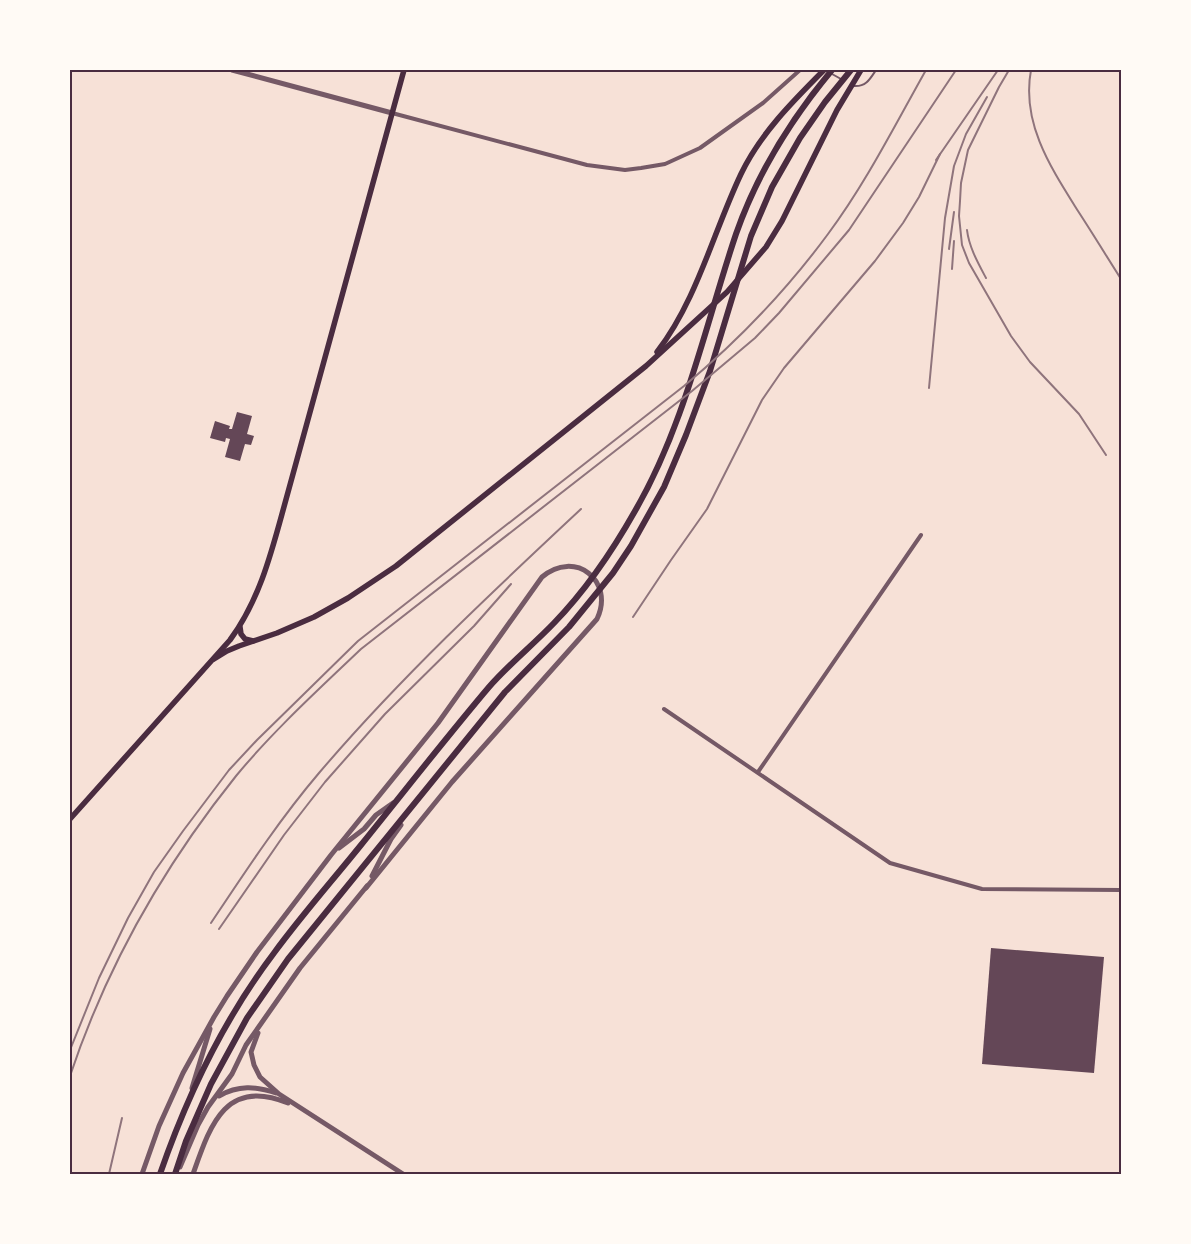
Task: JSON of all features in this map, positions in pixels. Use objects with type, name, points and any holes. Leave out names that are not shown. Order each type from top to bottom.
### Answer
[{"type":"main road","points":[[70,819],[230,640],[240,627],[256,596],[267,566],[404,70]]},
{"type":"main road","points":[[646,366],[670,335],[694,287],[741,172],[756,147],[773,123],[825,70]]},
{"type":"main road","points":[[160,1174],[173,1138],[199,1078],[235,1010],[273,953],[492,684],[556,621],[616,543],[651,482],[673,430],[695,368],[737,231],[756,188],[789,128],[813,93],[832,70]]},
{"type":"main road","points":[[176,1174],[186,1141],[211,1084],[246,1018],[288,959],[505,692],[569,627],[613,573],[650,515],[664,488],[710,371],[751,236],[772,187],[800,138],[825,102],[851,70]]},
{"type":"main road","points":[[214,659],[227,651],[314,617],[348,598],[396,566],[646,366],[727,292],[766,247],[782,221],[838,110],[861,70]]},
{"type":"main road","points":[[240,627],[240,634],[253,641]]},
{"type":"main road","points":[[230,640],[240,643],[253,641]]},
{"type":"street","points":[[232,70],[587,165],[616,169],[641,168],[670,162],[700,148],[763,103],[800,70]]},
{"type":"street","points":[[758,772],[921,535]]},
{"type":"street","points":[[142,1174],[159,1126],[175,1090],[214,1016],[257,952],[331,855],[438,723],[542,577],[554,568],[561,567],[574,567],[586,571],[597,582],[603,596],[601,611],[597,619],[452,782],[300,968],[246,1045],[232,1074],[208,1107],[176,1174]]},
{"type":"street","points":[[664,709],[890,863],[982,889],[1121,890]]},
{"type":"street","points":[[331,855],[364,829],[376,815],[398,799]]},
{"type":"street","points":[[366,888],[391,839],[411,809]]},
{"type":"street","points":[[188,1102],[214,1016]]},
{"type":"street","points":[[265,1019],[254,1040],[251,1052],[254,1065],[260,1077],[278,1094],[403,1174]]},
{"type":"street","points":[[217,1097],[229,1090],[252,1087],[278,1094]]},
{"type":"street","points":[[193,1174],[205,1140],[215,1120],[226,1108],[236,1101],[258,1096],[272,1097],[300,1108]]},
{"type":"lane","points":[[825,70],[856,86],[868,82],[876,70]]},
{"type":"building","points":[[237,412],[252,416],[247,434],[254,436],[251,445],[245,444],[240,461],[225,457],[230,439],[226,438],[225,442],[210,438],[215,421],[230,426],[229,429],[232,429]]},
{"type":"building","points":[[991,948],[1104,957],[1094,1073],[982,1064]]},
{"type":"railway","points":[[70,1050],[99,978],[128,918],[154,872],[229,770],[358,641],[684,386],[742,333],[812,255],[842,215],[880,154],[926,70]]},
{"type":"railway","points":[[70,1076],[101,995],[140,919],[184,846],[236,776],[297,711],[361,649],[692,391],[755,338],[779,313],[849,230],[956,70]]},
{"type":"railway","points":[[936,160],[998,70]]},
{"type":"railway","points":[[1009,70],[968,150],[961,183],[959,216],[962,245],[969,263],[1011,336],[1030,362],[1079,414],[1106,455]]},
{"type":"railway","points":[[1031,70],[1030,108],[1034,127],[1041,144],[1058,178],[1121,279]]},
{"type":"railway","points":[[929,388],[945,218],[954,166],[966,134],[987,97]]},
{"type":"railway","points":[[633,617],[707,509],[762,400],[784,368],[875,261],[903,223],[919,197],[940,154]]},
{"type":"railway","points":[[949,249],[954,212]]},
{"type":"railway","points":[[967,230],[972,249],[986,278]]},
{"type":"railway","points":[[952,269],[954,241]]},
{"type":"railway","points":[[211,923],[290,809],[350,738],[446,637],[581,509]]},
{"type":"railway","points":[[219,929],[284,835],[325,782],[385,714],[474,626],[511,584]]},
{"type":"railway","points":[[109,1174],[122,1118]]}]
